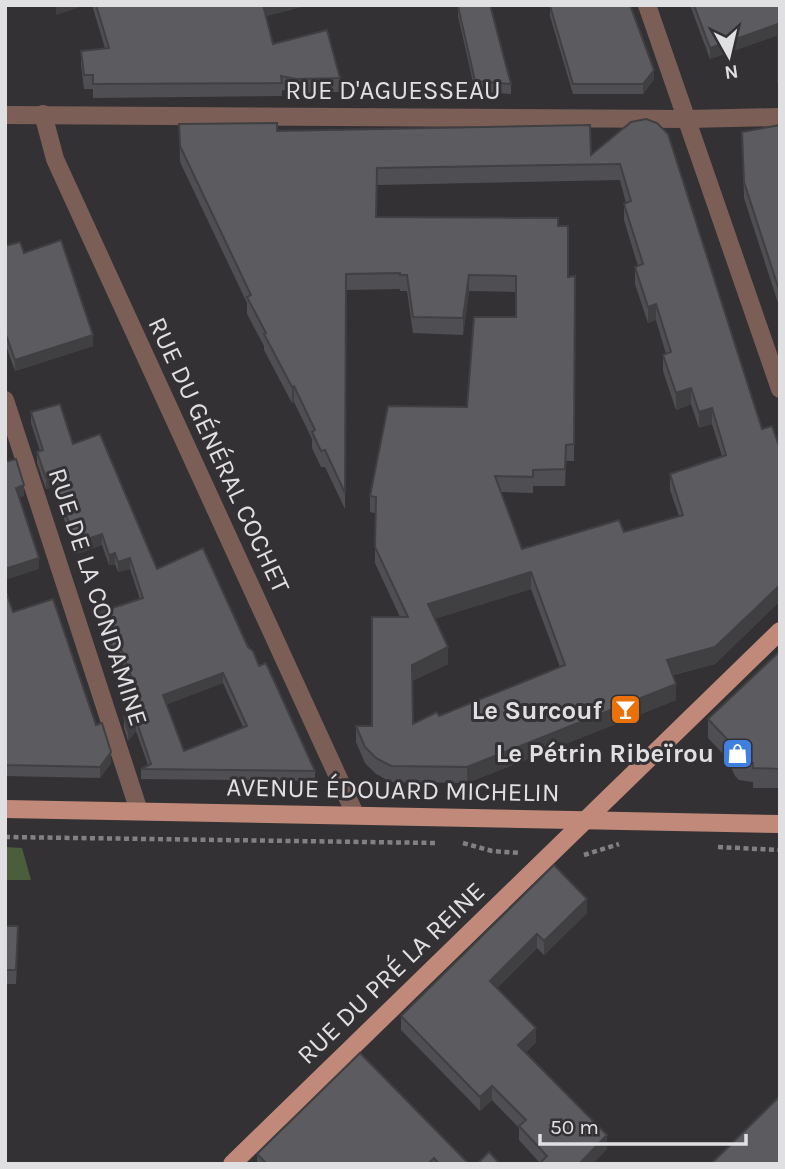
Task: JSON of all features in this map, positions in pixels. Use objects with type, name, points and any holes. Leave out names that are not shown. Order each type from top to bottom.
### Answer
[{"type":"main road","name":"RUE DU PRÉ LA REINE","points":[[232,1164],[780,631]]},
{"type":"main road","name":"AVENUE ÉDOUARD MICHELIN","points":[[5,809],[780,824]]},
{"type":"street","points":[[648,5],[780,389]]},
{"type":"street","name":"RUE DU GÉNÉRAL COCHET","points":[[43,114],[61,172],[355,814]]},
{"type":"street","name":"RUE D'AGUESSEAU","points":[[5,115],[687,119],[780,117]]},
{"type":"street","name":"RUE DE LA CONDAMINE","points":[[5,400],[139,811]]},
{"type":"path","points":[[5,837],[442,843]]},
{"type":"path","points":[[454,843],[466,843],[492,851]]},
{"type":"green space","points":[[5,847],[22,848],[31,880],[5,880]]},
{"type":"building","points":[[96,5],[263,5],[273,44],[327,30],[340,78],[296,79],[281,76],[282,83],[93,84],[93,75],[84,75],[81,51],[109,48]]},
{"type":"building","points":[[490,5],[511,84],[475,81],[458,6]]},
{"type":"building","points":[[630,5],[654,70],[643,84],[573,84],[550,6]]},
{"type":"building","points":[[694,5],[780,5],[780,82],[778,24],[710,48]]},
{"type":"building","points":[[646,119],[657,123],[668,134],[762,429],[772,426],[780,449],[780,585],[715,647],[667,660],[676,684],[467,767],[391,766],[376,758],[365,747],[356,726],[372,726],[372,617],[408,617],[375,547],[376,497],[370,496],[388,406],[467,407],[474,317],[516,317],[516,276],[469,275],[463,318],[413,317],[407,275],[346,274],[345,493],[325,450],[321,451],[312,432],[315,430],[294,386],[292,387],[264,334],[266,333],[247,297],[251,295],[180,146],[179,124],[277,123],[277,131],[590,125],[591,155],[631,122]],"holes":[[[620,164],[631,201],[624,204],[643,264],[635,267],[648,307],[656,304],[671,352],[663,355],[676,393],[691,388],[699,412],[712,408],[726,455],[670,474],[683,515],[624,532],[619,520],[522,549],[495,476],[533,477],[533,470],[565,469],[566,445],[574,444],[575,276],[568,277],[568,226],[558,226],[558,218],[376,217],[377,168]],[[531,572],[565,665],[439,716],[437,712],[413,724],[412,665],[448,647],[428,604]]]},
{"type":"building","points":[[780,125],[780,293],[744,182],[742,132]]},
{"type":"building","points":[[61,240],[93,335],[15,360],[5,332],[5,246],[20,242],[24,253]]},
{"type":"building","points":[[60,404],[73,444],[100,434],[157,569],[203,548],[248,647],[253,651],[259,666],[266,663],[315,771],[141,769],[151,764],[136,720],[128,730],[124,717],[144,711],[120,646],[113,649],[100,612],[143,598],[130,558],[118,562],[115,553],[109,555],[102,534],[76,543],[53,476],[46,478],[37,452],[43,450],[31,412]],"holes":[[[223,673],[247,726],[184,751],[163,695]]]},
{"type":"building","points":[[16,459],[24,485],[16,488],[39,558],[5,569],[5,462]]},
{"type":"building","points":[[5,589],[13,612],[53,599],[96,725],[102,723],[111,752],[100,767],[5,765]]},
{"type":"building","points":[[780,651],[780,769],[753,768],[753,763],[739,761],[735,757],[727,739],[708,719]]},
{"type":"building","points":[[554,865],[587,899],[544,941],[537,934],[490,981],[536,1028],[518,1045],[607,1135],[579,1164],[539,1164],[547,1156],[519,1126],[526,1120],[492,1086],[480,1097],[401,1016]]},
{"type":"building","points":[[5,926],[18,926],[16,970],[5,970]]},
{"type":"building","points":[[360,1053],[469,1164],[439,1164],[434,1158],[428,1164],[267,1164],[257,1154]]},
{"type":"building","points":[[780,1096],[780,1164],[711,1164]]},
{"type":"building","points":[[489,1152],[500,1164],[477,1164]]},
{"type":"place","name":"Le Surcouf","points":[[625,710]]},
{"type":"place","name":"Le Pétrin Ribeïrou","points":[[737,753]]}]
